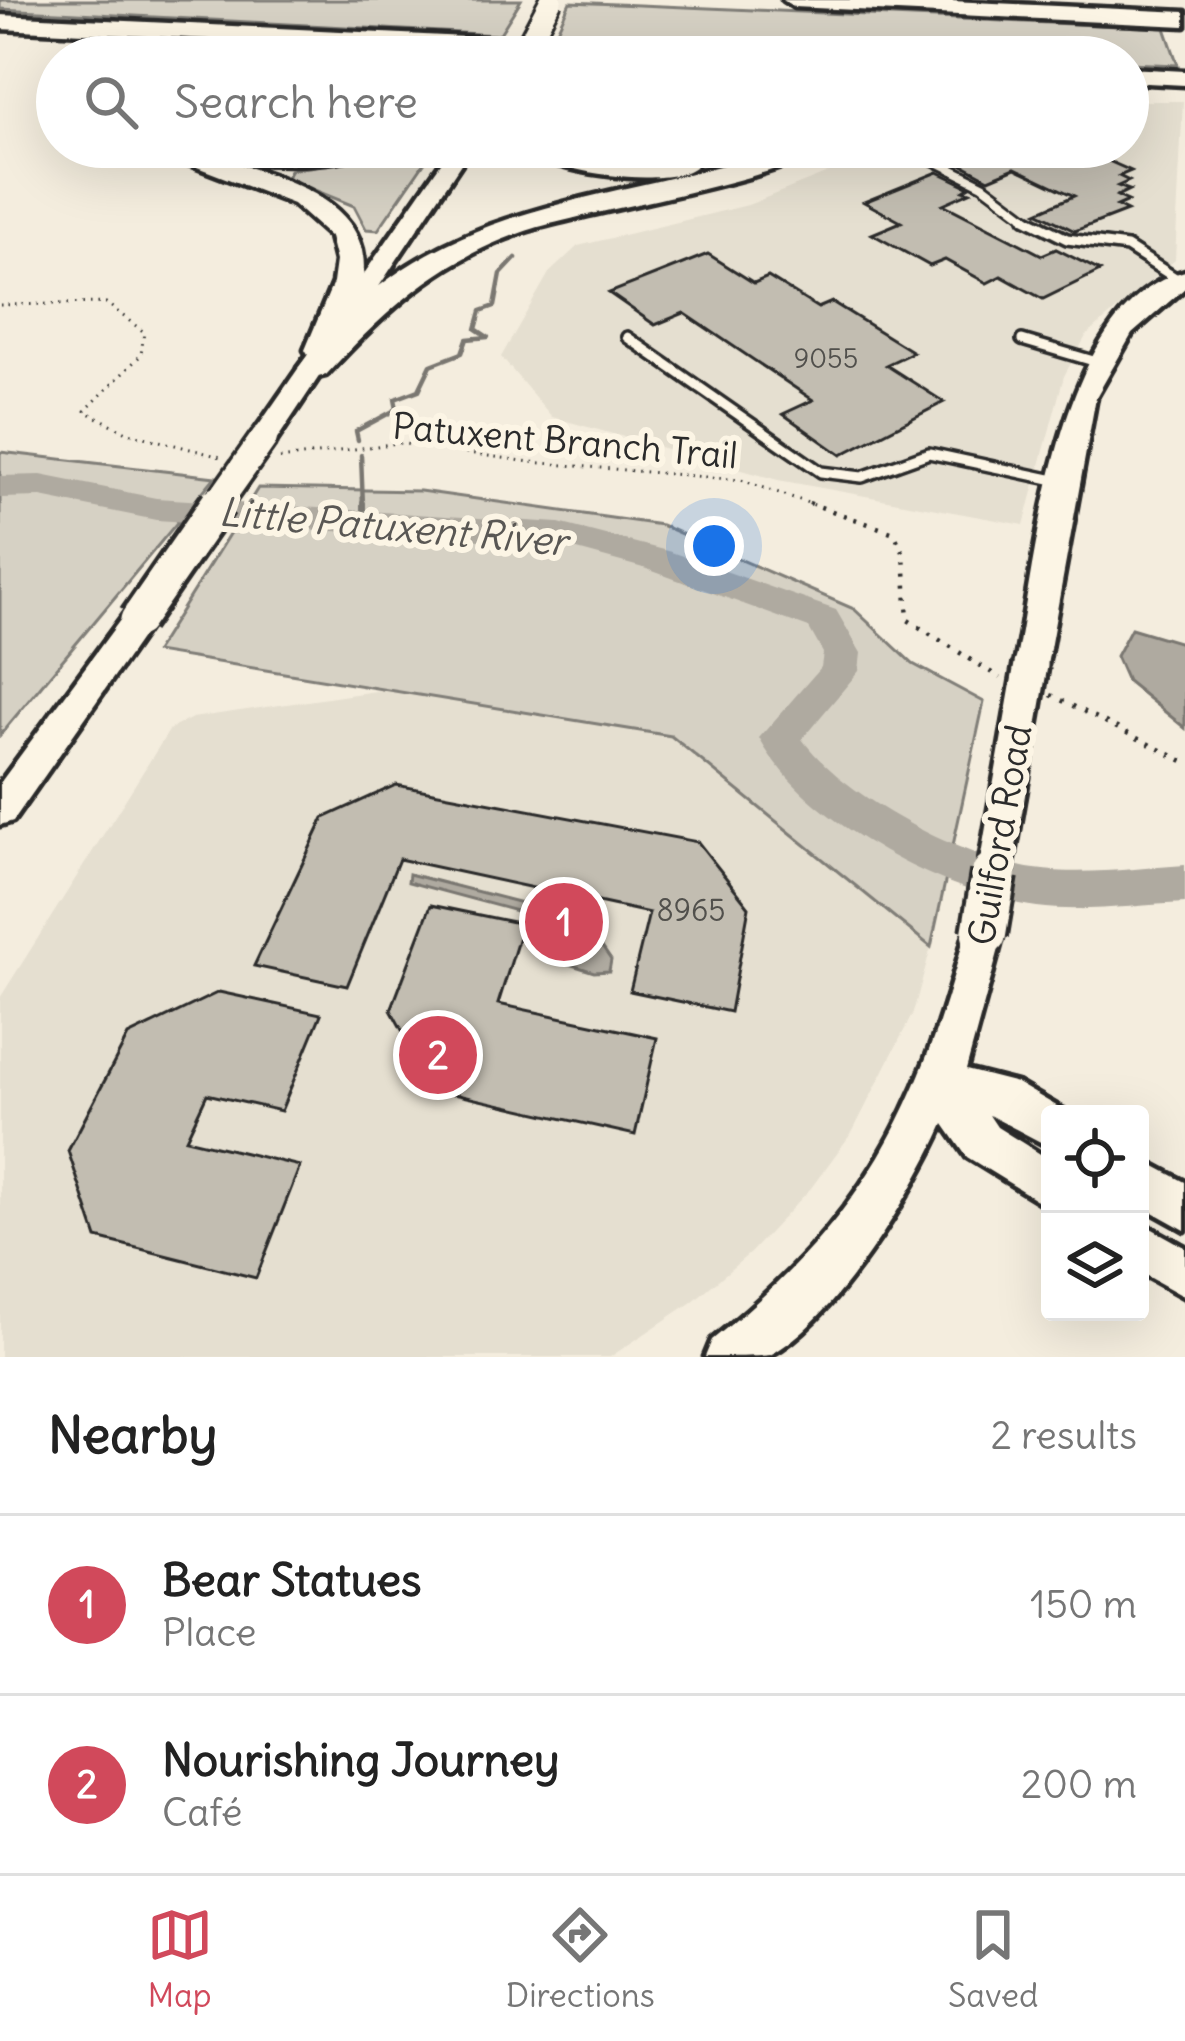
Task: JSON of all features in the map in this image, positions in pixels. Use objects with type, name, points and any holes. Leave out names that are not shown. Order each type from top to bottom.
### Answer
[{"type":"highway","points":[[794,0],[1185,17]]},
{"type":"highway","points":[[1016,0],[1185,17]]},
{"type":"highway","points":[[0,25],[271,36]]},
{"type":"highway","points":[[0,25],[37,36]]},
{"type":"highway","points":[[1149,79],[1185,80]]},
{"type":"highway","points":[[220,168],[288,191],[336,224],[347,241],[350,278],[314,368]]},
{"type":"highway","points":[[615,168],[662,168]]},
{"type":"highway","points":[[314,368],[382,297],[454,250],[514,227],[749,168]]},
{"type":"main road","points":[[532,36],[550,0]]},
{"type":"street","points":[[0,811],[137,620],[270,448],[314,368],[448,168]]},
{"type":"street","name":"Guilford Road","points":[[729,1357],[811,1284],[874,1211],[917,1143],[943,1085],[984,934],[1026,679],[1083,397],[1096,362],[1121,328],[1182,279]]},
{"type":"street","points":[[943,1085],[1002,1097],[1041,1121]]},
{"type":"street","points":[[943,1085],[982,1142],[1041,1180]]},
{"type":"street","points":[[1149,1185],[1185,1207]]},
{"type":"street","points":[[1149,1251],[1185,1274]]},
{"type":"lane","points":[[948,168],[983,185],[1023,217],[1067,239],[1127,248],[1182,279]]},
{"type":"lane","points":[[627,337],[808,465],[834,476],[882,473],[929,453],[1065,482]]},
{"type":"lane","points":[[1022,340],[1096,362]]},
{"type":"path","points":[[0,305],[106,303],[143,332],[141,355],[85,411],[95,422],[134,431],[177,450],[227,457]]},
{"type":"path","name":"Patuxent Branch Trail","points":[[270,448],[398,443],[760,484],[894,533],[904,545],[908,564],[902,590],[908,620],[980,669],[1026,679],[1185,762]]},
{"type":"shaded area","points":[[0,0],[521,0],[499,35],[0,9]]},
{"type":"shaded area","points":[[570,2],[1165,28],[1178,65],[1149,64],[1149,36],[554,36]]},
{"type":"shaded area","points":[[1149,101],[1183,101],[1175,260],[1086,336],[1064,376],[1024,525],[778,480],[552,417],[501,357],[549,273],[578,246],[748,205],[840,168],[1149,168]]},
{"type":"shaded area","points":[[421,168],[378,230],[366,229],[354,206],[287,179],[290,170]]},
{"type":"shaded area","points":[[0,452],[215,477],[0,735]]},
{"type":"shaded area","points":[[258,488],[420,491],[661,525],[854,609],[913,664],[984,702],[931,947],[671,736],[155,652]]},
{"type":"shaded area","points":[[1131,628],[1185,644],[1185,728],[1127,681],[1116,656]]},
{"type":"shaded area","points":[[389,689],[671,736],[931,947],[913,1013],[853,1131],[811,1188],[750,1253],[692,1302],[610,1357],[0,1357],[0,998],[170,729],[192,718]]},
{"type":"shaded area","points":[[409,874],[553,911],[586,944],[602,947],[611,960],[609,971],[594,972],[547,957],[538,929],[526,937],[532,922],[524,913],[408,882]]},
{"type":"building","points":[[969,168],[1015,168],[989,179]]},
{"type":"building","points":[[1015,168],[1131,171],[1119,176],[1129,181],[1118,186],[1129,190],[1117,196],[1128,201],[1117,206],[1127,211],[1075,231],[1037,212],[1074,196]]},
{"type":"building","points":[[938,172],[969,187],[964,190],[970,192],[943,204],[1042,255],[1056,249],[1100,271],[1043,299],[1001,276],[987,283],[945,260],[930,266],[872,234],[901,222],[864,202]]},
{"type":"building","points":[[708,254],[754,283],[768,277],[818,308],[832,302],[913,352],[886,365],[944,402],[841,455],[783,414],[813,400],[684,313],[655,325],[609,293]]},
{"type":"building","points":[[396,785],[698,842],[749,907],[730,1012],[630,991],[649,913],[399,859],[347,986],[254,966],[324,818]]},
{"type":"building","points":[[431,905],[523,924],[498,1004],[657,1038],[635,1135],[435,1090],[391,1010]]},
{"type":"building","points":[[219,992],[321,1014],[281,1111],[207,1094],[186,1139],[300,1166],[256,1278],[97,1238],[68,1151],[128,1036]]},
{"type":"waterway","points":[[358,440],[356,431],[397,409],[395,399],[419,390],[431,365],[462,353],[467,339],[488,337],[476,329],[481,311],[495,306],[501,274],[516,258]]},
{"type":"waterway","points":[[361,455],[363,506]]},
{"type":"waterway","name":"Little Patuxent River","points":[[0,487],[41,486],[156,509],[559,534],[658,560],[823,619],[842,653],[840,671],[779,738],[796,762],[856,811],[934,854],[1008,882],[1074,890],[1185,884]]},
{"type":"waterway","points":[[363,506],[363,518]]},
{"type":"place","name":"Bear Statues","points":[[564,922]]},
{"type":"place","name":"Nourishing Journey","points":[[438,1055]]}]
